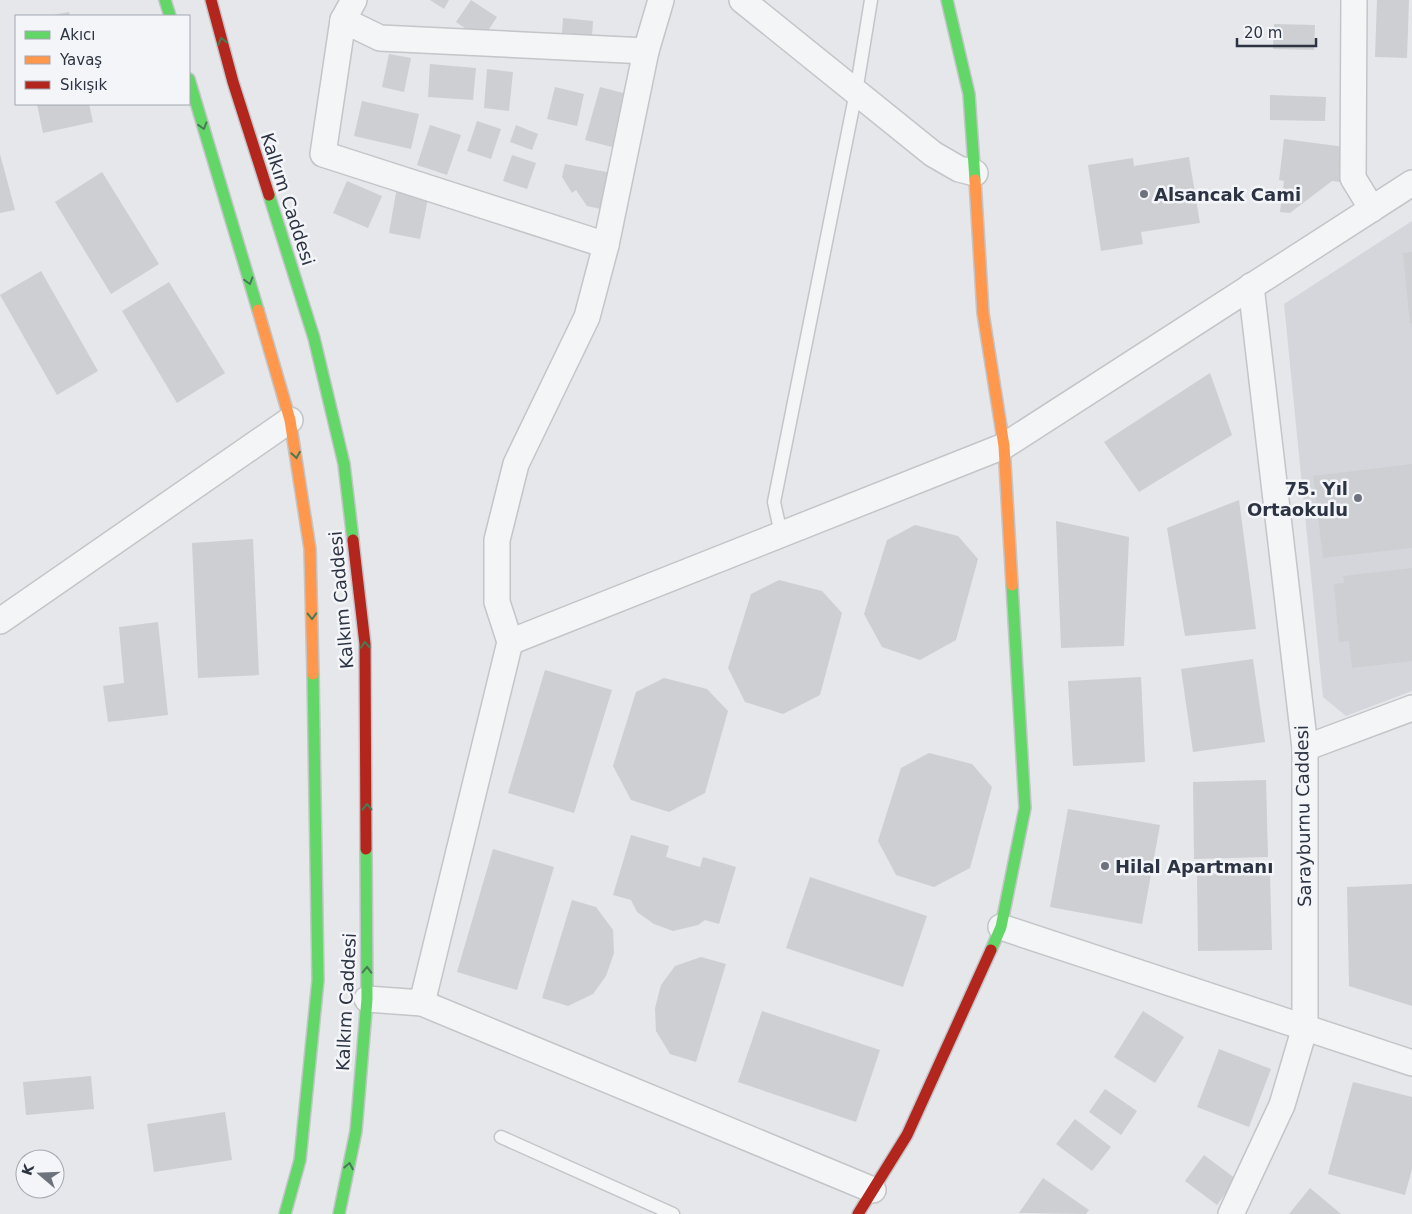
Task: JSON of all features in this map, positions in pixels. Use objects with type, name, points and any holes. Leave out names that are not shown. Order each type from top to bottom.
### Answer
[{"type":"main road","points":[[165,0],[170,15]]},
{"type":"main road","name":"Kalkım Caddesi","points":[[211,0],[232,82],[314,338],[344,464],[365,644],[366,999],[356,1131],[339,1214]]},
{"type":"main road","points":[[858,1214],[906,1135],[1001,926],[1025,808],[1004,446],[984,313],[969,94],[947,0]]},
{"type":"main road","name":"Kalkım Caddesi","points":[[190,82],[290,420],[310,549],[316,780],[318,980],[300,1160],[285,1214]]},
{"type":"street","points":[[422,1003],[510,642],[497,602],[497,540],[516,464],[587,317],[606,245],[646,51],[661,0]]},
{"type":"street","points":[[742,0],[933,154],[959,169],[974,173]]},
{"type":"street","points":[[1354,0],[1353,178],[1372,209]]},
{"type":"street","points":[[348,10],[380,38],[646,51]]},
{"type":"street","points":[[348,10],[323,154],[606,245]]},
{"type":"street","points":[[510,642],[1004,446],[1412,182]]},
{"type":"street","name":"Sarayburnu Caddesi","points":[[1231,1214],[1282,1105],[1305,1027],[1305,748],[1251,286]]},
{"type":"street","points":[[0,621],[290,420]]},
{"type":"street","points":[[1305,748],[1412,708]]},
{"type":"street","points":[[1001,926],[1412,1063]]},
{"type":"street","points":[[366,999],[422,1003],[873,1190]]},
{"type":"lane","points":[[781,534],[774,502],[856,92],[871,0]]},
{"type":"lane","points":[[500,1137],[667,1213]]},
{"type":"shaded area","name":"75. Yıl Ortaokulu","points":[[1412,221],[1412,691],[1346,716],[1323,697],[1284,304]]},
{"type":"building","points":[[430,0],[449,0],[444,9]]},
{"type":"building","points":[[471,0],[497,17],[482,40],[456,22]]},
{"type":"building","points":[[1377,0],[1409,0],[1407,58],[1375,57]]},
{"type":"building","points":[[69,12],[70,15],[53,15]]},
{"type":"building","points":[[563,18],[593,21],[592,36],[562,33]]},
{"type":"building","points":[[1274,24],[1315,25],[1314,50],[1273,49]]},
{"type":"building","points":[[389,54],[411,58],[404,92],[382,87]]},
{"type":"building","points":[[430,64],[476,68],[473,100],[428,97]]},
{"type":"building","points":[[487,69],[513,72],[509,111],[484,108]]},
{"type":"building","points":[[555,87],[584,94],[577,126],[547,119]]},
{"type":"building","points":[[600,87],[631,95],[616,148],[585,140]]},
{"type":"building","points":[[1270,95],[1326,97],[1325,121],[1270,120]]},
{"type":"building","points":[[362,101],[419,114],[411,149],[354,136]]},
{"type":"building","points":[[37,105],[89,105],[93,122],[43,133]]},
{"type":"building","points":[[477,121],[501,129],[491,159],[467,151]]},
{"type":"building","points":[[430,125],[461,135],[447,175],[417,165]]},
{"type":"building","points":[[516,125],[538,134],[532,150],[510,142]]},
{"type":"building","points":[[1284,139],[1345,147],[1340,182],[1332,181],[1290,213],[1280,212],[1284,181],[1279,180]]},
{"type":"building","points":[[0,154],[15,210],[0,213]]},
{"type":"building","points":[[512,155],[536,163],[527,189],[503,181]]},
{"type":"building","name":"Alsancak Cami","points":[[1189,157],[1200,223],[1141,232],[1143,244],[1101,251],[1088,165],[1133,158],[1134,166]]},
{"type":"building","points":[[565,164],[617,174],[610,211],[587,206],[576,190],[572,193],[562,177]]},
{"type":"building","points":[[102,172],[159,264],[111,294],[55,202]]},
{"type":"building","points":[[347,181],[382,196],[368,228],[333,213]]},
{"type":"building","points":[[397,187],[429,193],[420,239],[389,233]]},
{"type":"building","points":[[1412,252],[1412,323],[1410,323],[1403,253]]},
{"type":"building","points":[[41,271],[98,371],[57,395],[0,295]]},
{"type":"building","points":[[169,282],[225,373],[177,403],[122,311]]},
{"type":"building","points":[[1210,373],[1232,435],[1139,492],[1104,442]]},
{"type":"building","points":[[1412,464],[1412,548],[1323,558],[1313,476]]},
{"type":"building","points":[[1239,500],[1256,629],[1185,636],[1167,528]]},
{"type":"building","points":[[1056,521],[1129,537],[1124,646],[1061,648]]},
{"type":"building","points":[[915,525],[958,536],[978,559],[956,640],[920,660],[882,647],[864,614],[887,540]]},
{"type":"building","points":[[253,539],[259,675],[198,678],[192,543]]},
{"type":"building","points":[[1412,568],[1412,661],[1352,668],[1349,641],[1339,642],[1334,584],[1344,583],[1343,576]]},
{"type":"building","points":[[779,580],[822,591],[842,613],[820,695],[783,714],[745,702],[728,668],[751,594]]},
{"type":"building","points":[[158,622],[168,715],[108,722],[103,686],[124,683],[119,627]]},
{"type":"building","points":[[1253,659],[1265,742],[1193,752],[1181,669]]},
{"type":"building","points":[[545,670],[612,690],[574,813],[508,793]]},
{"type":"building","points":[[1141,677],[1145,762],[1073,766],[1068,681]]},
{"type":"building","points":[[664,678],[707,689],[728,711],[705,793],[669,812],[631,800],[613,766],[636,692]]},
{"type":"building","points":[[929,753],[972,764],[992,787],[970,868],[934,887],[896,875],[878,841],[901,768]]},
{"type":"building","points":[[1266,780],[1268,857],[1194,859],[1193,782]]},
{"type":"building","name":"Hilal Apartmanı","points":[[1068,809],[1160,825],[1142,924],[1050,907]]},
{"type":"building","points":[[631,835],[669,846],[666,857],[700,867],[703,857],[736,867],[719,924],[705,920],[698,925],[673,931],[654,924],[637,912],[631,900],[613,895]]},
{"type":"building","points":[[493,849],[554,867],[517,990],[457,972]]},
{"type":"building","points":[[1270,873],[1272,950],[1198,951],[1197,874]]},
{"type":"building","points":[[810,877],[927,916],[903,987],[786,948]]},
{"type":"building","points":[[1412,884],[1412,1006],[1349,986],[1347,887]]},
{"type":"building","points":[[572,900],[596,907],[613,930],[614,953],[606,976],[593,994],[568,1006],[542,998]]},
{"type":"building","points":[[701,957],[726,964],[696,1062],[670,1054],[656,1031],[655,1008],[661,985],[675,966]]},
{"type":"building","points":[[762,1011],[880,1050],[856,1122],[738,1082]]},
{"type":"building","points":[[1143,1011],[1184,1037],[1155,1083],[1114,1057]]},
{"type":"building","points":[[1219,1049],[1271,1069],[1249,1127],[1197,1107]]},
{"type":"building","points":[[91,1076],[94,1109],[26,1115],[23,1082]]},
{"type":"building","points":[[1353,1082],[1412,1097],[1412,1169],[1405,1195],[1328,1174]]},
{"type":"building","points":[[1105,1089],[1137,1111],[1121,1135],[1089,1112]]},
{"type":"building","points":[[225,1112],[232,1160],[154,1172],[147,1124]]},
{"type":"building","points":[[1075,1119],[1111,1147],[1092,1171],[1056,1144]]},
{"type":"building","points":[[1204,1155],[1236,1179],[1217,1205],[1185,1181]]},
{"type":"building","points":[[1043,1178],[1089,1210],[1086,1214],[1019,1213]]},
{"type":"building","points":[[1310,1188],[1341,1214],[1289,1214]]},
{"type":"traffic: fast","points":[[165,0],[170,15]]},
{"type":"traffic: fast","points":[[947,0],[969,94],[975,180]]},
{"type":"traffic: fast","points":[[190,82],[258,310]]},
{"type":"traffic: fast","points":[[269,195],[314,338],[344,464],[353,540]]},
{"type":"traffic: fast","points":[[991,950],[1001,927],[1025,808],[1012,585]]},
{"type":"traffic: fast","points":[[285,1214],[300,1160],[318,980],[313,674]]},
{"type":"traffic: fast","points":[[339,1214],[356,1131],[367,999],[366,849]]},
{"type":"traffic: slow","points":[[975,180],[983,313],[1004,446],[1012,585]]},
{"type":"traffic: slow","points":[[258,310],[290,420],[310,549],[313,674]]},
{"type":"traffic: jam","points":[[211,0],[233,82],[269,195]]},
{"type":"traffic: jam","points":[[353,540],[365,644],[366,849]]},
{"type":"traffic: jam","points":[[858,1214],[907,1135],[991,950]]},
{"type":"place","name":"Alsancak Cami","points":[[1144,194]]},
{"type":"place","name":"75. Yıl Ortaokulu","points":[[1358,498]]},
{"type":"place","name":"Hilal Apartmanı","points":[[1105,866]]}]
